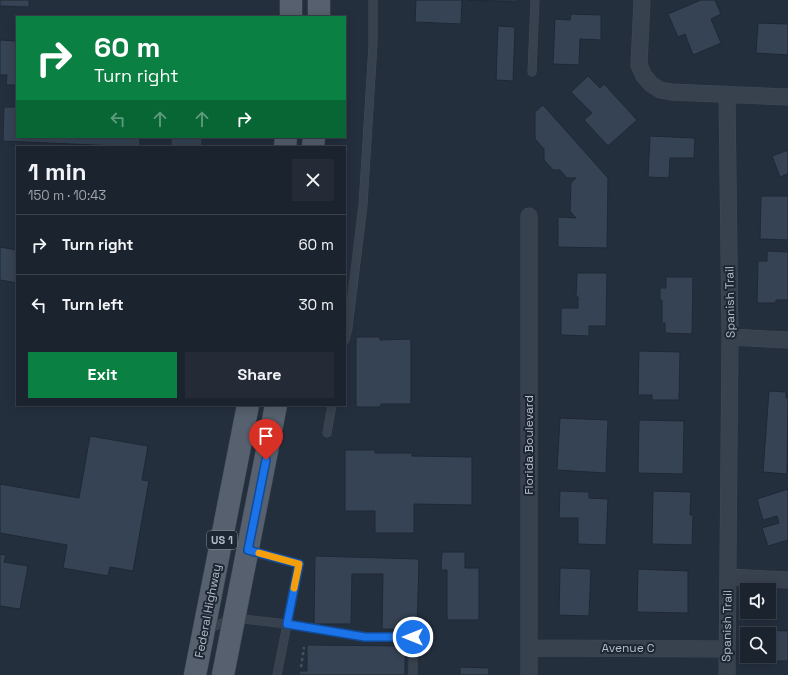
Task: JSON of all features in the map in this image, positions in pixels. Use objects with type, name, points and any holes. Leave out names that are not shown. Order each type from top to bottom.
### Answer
[{"type":"main road","points":[[291,0],[291,16]]},
{"type":"main road","points":[[319,0],[319,16]]},
{"type":"main road","name":"Federal Highway","points":[[195,675],[248,406]]},
{"type":"main road","name":"US 1","points":[[224,675],[276,406]]},
{"type":"street","points":[[642,0],[639,65],[644,76],[651,84],[660,90],[671,92],[788,97]]},
{"type":"street","name":"Spanish Trail","points":[[727,94],[730,337],[727,675]]},
{"type":"street","name":"Florida Boulevard","points":[[529,216],[529,675]]},
{"type":"street","points":[[730,337],[788,340]]},
{"type":"street","points":[[728,577],[788,580]]},
{"type":"street","name":"Avenue C","points":[[529,648],[727,649]]},
{"type":"lane","points":[[346,336],[363,205],[373,45],[373,0]]},
{"type":"lane","points":[[532,72],[535,0]]},
{"type":"lane","points":[[327,433],[332,406]]},
{"type":"lane","points":[[248,550],[299,564],[277,675]]},
{"type":"lane","points":[[204,630],[235,618],[287,624],[365,637],[413,637],[413,675]]},
{"type":"path","points":[[301,667],[304,647]]},
{"type":"building","points":[[0,0],[29,0],[29,7],[0,6]]},
{"type":"building","points":[[416,0],[462,0],[461,24],[415,22]]},
{"type":"building","points":[[467,0],[518,0],[518,2]]},
{"type":"building","points":[[701,0],[715,0],[721,14],[711,19],[721,43],[693,55],[685,34],[678,37],[668,14]]},
{"type":"building","points":[[571,14],[601,15],[601,40],[580,39],[579,65],[553,64],[555,19],[570,20]]},
{"type":"building","points":[[758,23],[788,24],[788,55],[756,53]]},
{"type":"building","points":[[498,26],[515,27],[513,81],[496,80]]},
{"type":"building","points":[[0,40],[16,41],[16,85],[6,85],[7,75],[0,75]]},
{"type":"building","points":[[588,76],[600,88],[604,84],[637,120],[608,146],[584,120],[592,113],[571,92]]},
{"type":"building","points":[[543,105],[608,178],[607,248],[558,247],[558,217],[576,218],[570,211],[571,183],[576,178],[567,178],[560,170],[553,170],[544,160],[544,149],[535,139],[535,112]]},
{"type":"building","points":[[4,107],[16,107],[16,138],[140,138],[140,146],[117,146],[3,141]]},
{"type":"building","points":[[650,136],[695,138],[694,158],[670,158],[669,178],[648,177]]},
{"type":"building","points":[[171,138],[202,138],[202,146],[171,146]]},
{"type":"building","points":[[788,150],[788,174],[780,177],[772,156]]},
{"type":"building","points":[[761,196],[788,196],[788,240],[760,239]]},
{"type":"building","points":[[0,247],[16,250],[16,283],[0,280]]},
{"type":"building","points":[[767,251],[788,252],[788,300],[776,300],[776,303],[757,303],[758,261],[767,261]]},
{"type":"building","points":[[577,273],[607,273],[606,326],[589,326],[589,336],[561,335],[561,308],[578,308],[578,297],[576,297]]},
{"type":"building","points":[[666,277],[693,277],[692,334],[665,333],[665,323],[662,323],[662,300],[660,300],[660,288],[666,288]]},
{"type":"building","points":[[356,337],[380,337],[380,340],[411,339],[411,404],[381,404],[380,407],[356,407]]},
{"type":"building","points":[[639,351],[680,352],[679,400],[652,400],[652,395],[638,395]]},
{"type":"building","points":[[769,391],[786,392],[786,398],[788,398],[787,474],[763,472]]},
{"type":"building","points":[[560,418],[608,420],[606,473],[557,470]]},
{"type":"building","points":[[639,420],[684,421],[683,474],[638,473]]},
{"type":"building","points":[[90,436],[148,446],[142,480],[149,481],[133,571],[110,567],[108,576],[63,568],[67,545],[0,533],[0,484],[79,498]]},
{"type":"building","points":[[345,450],[375,450],[375,453],[412,453],[412,456],[472,457],[472,505],[414,504],[414,533],[375,533],[375,511],[345,511]]},
{"type":"building","points":[[788,489],[788,540],[768,546],[762,528],[779,523],[777,516],[763,520],[757,499]]},
{"type":"building","points":[[560,491],[589,492],[589,498],[608,499],[606,545],[578,544],[578,518],[559,518]]},
{"type":"building","points":[[653,491],[691,492],[690,515],[693,515],[692,545],[652,544]]},
{"type":"building","points":[[442,552],[465,552],[465,568],[479,568],[479,620],[447,620],[447,570],[441,570]]},
{"type":"building","points":[[0,554],[6,555],[4,562],[28,566],[20,609],[0,606]]},
{"type":"building","points":[[315,556],[419,559],[417,630],[382,629],[383,574],[352,574],[351,624],[314,624]]},
{"type":"building","points":[[560,568],[591,569],[589,616],[559,615]]},
{"type":"building","points":[[638,569],[688,571],[688,613],[637,612]]},
{"type":"building","points":[[776,631],[788,631],[788,661],[776,661]]},
{"type":"building","points":[[307,645],[405,646],[405,675],[299,675],[299,671],[307,671]]},
{"type":"building","points":[[460,667],[489,668],[489,675],[460,675]]},
{"type":"slow traffic","points":[[259,553],[299,564],[294,588]]},
{"type":"route","points":[[266,460],[248,550],[299,564],[287,624],[365,637],[413,637]]}]
